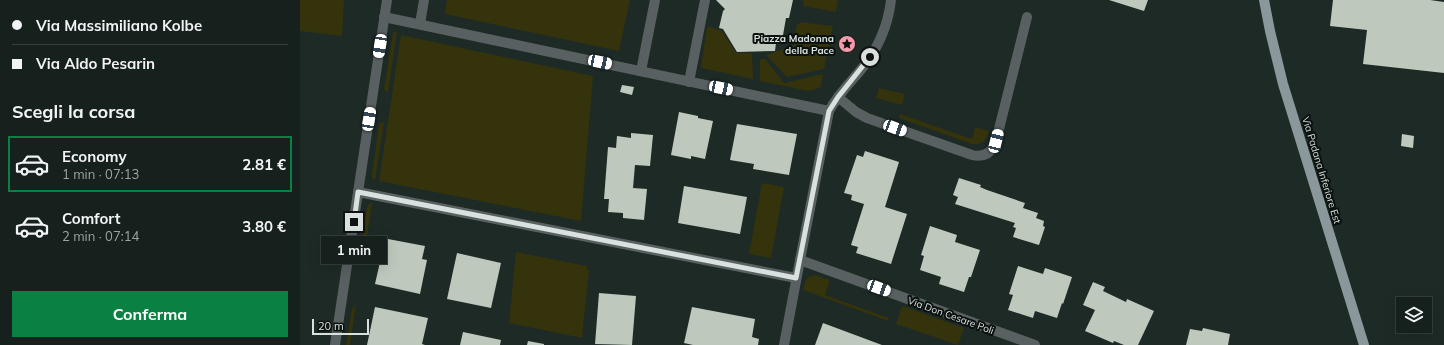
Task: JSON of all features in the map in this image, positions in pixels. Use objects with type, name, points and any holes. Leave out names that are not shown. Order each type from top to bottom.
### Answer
[{"type":"main road","name":"Via Padana Inferiore Est","points":[[1264,0],[1283,84],[1364,345]]},
{"type":"street","points":[[335,345],[387,0]]},
{"type":"street","points":[[420,24],[424,0]]},
{"type":"street","points":[[641,71],[655,0]]},
{"type":"street","points":[[689,82],[705,0]]},
{"type":"street","points":[[784,345],[829,111],[838,97],[864,66],[875,49],[884,31],[891,0]]},
{"type":"street","points":[[838,97],[856,112],[867,118],[972,155],[981,157],[985,156],[992,150],[996,141],[1027,16]]},
{"type":"street","points":[[384,17],[829,111]]},
{"type":"street","points":[[358,192],[796,278]]},
{"type":"street","name":"Via Don Cesare Poli","points":[[800,260],[1035,345]]},
{"type":"shaded area","points":[[300,0],[344,0],[342,36],[300,31]]},
{"type":"shaded area","points":[[447,0],[630,0],[619,51],[445,14]]},
{"type":"shaded area","points":[[804,0],[838,0],[836,12],[803,6]]},
{"type":"shaded area","points":[[800,22],[833,26],[824,69],[787,77],[766,55],[794,45],[797,24]]},
{"type":"shaded area","points":[[707,26],[722,31],[736,53],[752,53],[753,79],[701,68]]},
{"type":"shaded area","points":[[397,31],[388,93],[384,89],[393,33]]},
{"type":"shaded area","points":[[401,35],[593,76],[581,221],[379,181]]},
{"type":"shaded area","points":[[760,59],[765,59],[784,83],[823,74],[821,87],[808,91],[760,81]]},
{"type":"shaded area","points":[[879,88],[905,94],[902,105],[876,98]]},
{"type":"shaded area","points":[[900,114],[972,139],[975,127],[989,131],[983,142],[972,144],[899,118]]},
{"type":"shaded area","points":[[384,122],[375,180],[372,178],[372,175],[379,125]]},
{"type":"shaded area","points":[[762,183],[784,187],[771,258],[749,254]]},
{"type":"shaded area","points":[[372,203],[363,263],[359,258],[367,207]]},
{"type":"shaded area","points":[[516,252],[587,266],[587,270],[589,270],[582,338],[509,323]]},
{"type":"shaded area","points":[[815,275],[830,280],[825,295],[889,318],[888,321],[803,290],[805,282],[808,278]]},
{"type":"shaded area","points":[[356,304],[350,345],[346,345],[352,309]]},
{"type":"shaded area","points":[[902,306],[964,328],[958,345],[896,324]]},
{"type":"building","points":[[716,0],[793,0],[789,18],[786,18],[782,41],[776,43],[775,51],[737,52],[723,29],[719,28],[723,11],[725,9]]},
{"type":"building","points":[[1109,0],[1148,0],[1144,11]]},
{"type":"building","points":[[1333,0],[1430,0],[1444,2],[1444,73],[1363,64],[1367,30],[1330,26]]},
{"type":"building","points":[[622,85],[634,87],[632,95],[620,92]]},
{"type":"building","points":[[679,112],[713,121],[705,159],[691,156],[691,159],[671,155]]},
{"type":"building","points":[[737,124],[797,134],[789,175],[753,169],[754,164],[730,160]]},
{"type":"building","points":[[631,133],[653,135],[650,166],[635,165],[633,188],[647,189],[644,220],[623,218],[623,213],[608,212],[609,199],[604,199],[608,147],[616,148],[617,136],[631,138]]},
{"type":"building","points":[[1402,134],[1414,136],[1413,148],[1401,146]]},
{"type":"building","points":[[865,151],[899,162],[885,207],[907,214],[891,264],[856,253],[858,247],[851,245],[864,204],[851,200],[852,195],[844,193],[857,155],[863,157]]},
{"type":"building","points":[[959,178],[981,185],[980,187],[987,190],[1025,203],[1023,208],[1038,213],[1036,218],[1044,221],[1043,226],[1045,227],[1039,245],[1013,237],[1016,228],[1013,227],[1015,223],[955,204],[958,197],[953,195]]},
{"type":"building","points":[[684,186],[747,197],[740,234],[678,223]]},
{"type":"building","points":[[930,226],[957,235],[955,242],[980,250],[971,277],[969,277],[964,292],[939,284],[941,277],[920,270],[924,256],[921,255]]},
{"type":"building","points":[[388,239],[425,246],[422,259],[427,260],[420,294],[375,284],[382,253],[385,254]]},
{"type":"building","points":[[457,253],[501,263],[491,308],[447,299]]},
{"type":"building","points":[[1018,266],[1043,274],[1045,268],[1072,277],[1057,318],[1035,311],[1033,318],[1008,310],[1013,295],[1009,294]]},
{"type":"building","points":[[1093,282],[1105,287],[1103,291],[1126,302],[1127,299],[1154,311],[1138,345],[1124,345],[1114,341],[1113,343],[1085,331],[1095,310],[1083,305]]},
{"type":"building","points":[[599,293],[636,296],[632,345],[595,344]]},
{"type":"building","points":[[375,307],[428,318],[422,344],[425,345],[367,345]]},
{"type":"building","points":[[692,307],[755,319],[752,337],[759,339],[758,345],[693,345],[684,343]]},
{"type":"building","points":[[823,323],[882,345],[815,345]]},
{"type":"building","points":[[1203,328],[1230,334],[1228,345],[1186,345],[1190,329],[1202,331]]},
{"type":"building","points":[[463,332],[501,340],[500,345],[460,345]]},
{"type":"building","points":[[528,341],[544,344],[544,345],[527,345]]},
{"type":"place","name":"Piazza Madonna della Pace","points":[[847,44]]},
{"type":"route","points":[[354,222],[358,192],[796,278],[829,111],[843,90],[859,73],[870,57]]}]
